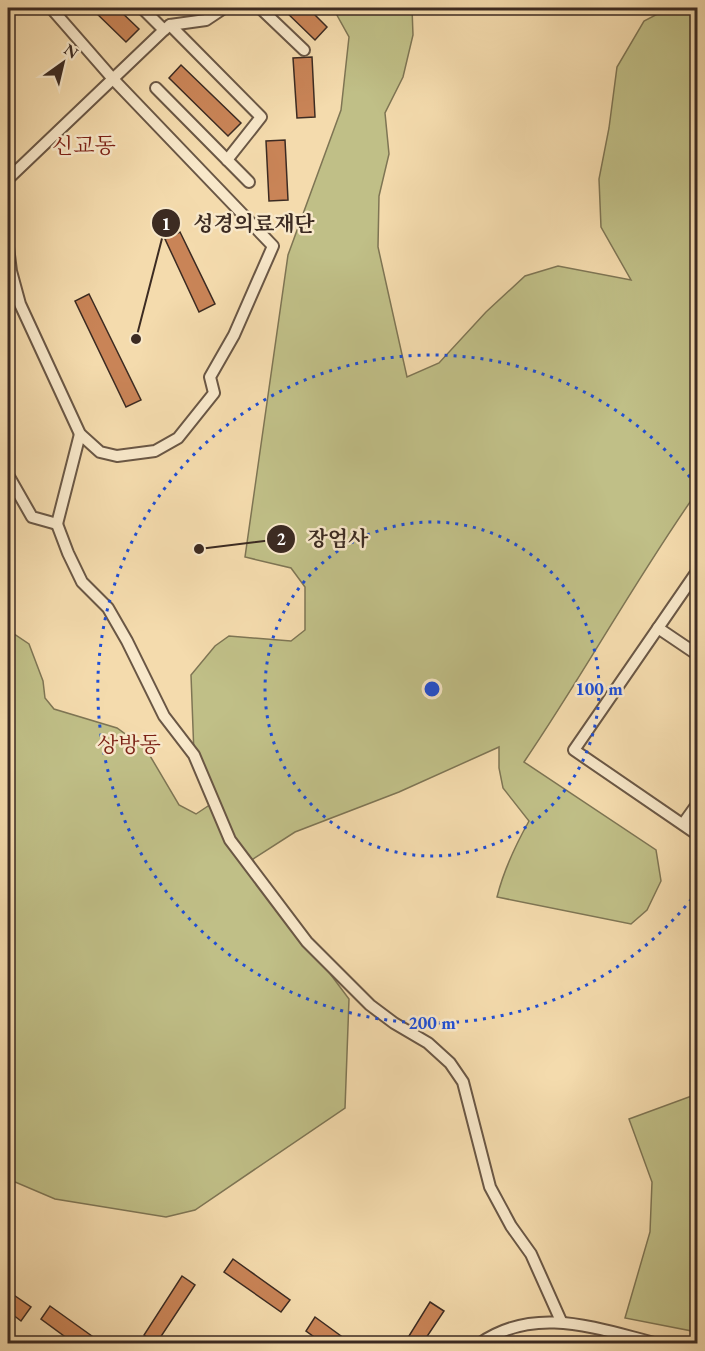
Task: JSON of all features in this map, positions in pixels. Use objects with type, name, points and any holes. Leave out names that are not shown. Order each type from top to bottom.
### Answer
[{"type":"street","points":[[8,247],[11,270],[20,304],[80,434],[100,452],[117,456],[155,451],[178,438],[214,393],[210,378],[234,335],[273,246],[113,79],[51,8]]},
{"type":"street","points":[[8,179],[167,28],[206,20],[224,8]]},
{"type":"street","points":[[260,8],[304,50]]},
{"type":"street","points":[[149,10],[261,117],[228,160]]},
{"type":"street","points":[[156,88],[249,182]]},
{"type":"street","points":[[80,434],[57,524],[82,582],[108,608],[164,716],[194,754],[230,840],[307,942],[370,1005],[394,1023],[428,1043],[450,1063],[463,1082],[490,1187],[511,1226],[531,1254],[561,1321]]},
{"type":"street","points":[[8,475],[32,517],[57,524]]},
{"type":"street","points":[[698,570],[574,750],[698,834]]},
{"type":"street","points":[[658,628],[698,655]]},
{"type":"street","points":[[683,824],[698,803]]},
{"type":"street","points":[[478,1344],[507,1328],[561,1321],[659,1344]]},
{"type":"shaded area","points":[[333,8],[412,8],[413,35],[403,77],[385,113],[389,154],[379,196],[378,247],[407,377],[439,363],[486,312],[525,276],[558,266],[631,280],[601,227],[599,179],[617,67],[644,21],[669,8],[697,8],[697,492],[524,762],[656,850],[661,881],[647,910],[631,924],[497,897],[510,858],[529,821],[503,788],[499,768],[499,747],[399,792],[295,832],[247,863],[349,999],[345,1108],[195,1210],[166,1217],[55,1199],[8,1179],[8,630],[29,644],[43,681],[45,698],[54,709],[117,728],[146,749],[179,805],[196,814],[214,802],[194,755],[191,675],[215,646],[229,636],[291,641],[305,630],[305,587],[291,568],[245,557],[288,255],[341,110],[349,37]]},
{"type":"shaded area","points":[[698,1094],[697,1332],[625,1318],[650,1232],[652,1182],[629,1119]]},
{"type":"building","points":[[91,8],[117,8],[139,29],[126,42]]},
{"type":"building","points":[[282,8],[308,8],[327,27],[315,40]]},
{"type":"building","points":[[312,57],[315,117],[297,118],[293,58]]},
{"type":"building","points":[[181,65],[241,123],[228,136],[169,78]]},
{"type":"building","points":[[285,140],[288,200],[269,201],[266,141]]},
{"type":"building","points":[[180,232],[215,304],[199,312],[165,239]]},
{"type":"building","points":[[89,294],[141,400],[126,407],[75,301]]},
{"type":"building","points":[[233,1259],[290,1300],[281,1312],[224,1272]]},
{"type":"building","points":[[182,1276],[195,1285],[156,1344],[144,1335]]},
{"type":"building","points":[[8,1291],[31,1307],[21,1321],[8,1311]]},
{"type":"building","points":[[430,1302],[444,1311],[422,1344],[404,1344]]},
{"type":"building","points":[[50,1306],[103,1344],[75,1344],[41,1319]]},
{"type":"building","points":[[315,1317],[352,1344],[324,1344],[306,1331]]},
{"type":"place","name":"성경의료재단","points":[[136,339]]},
{"type":"place","name":"장엄사","points":[[199,549]]},
{"type":"district","name":"신교동","points":[[84,145]]},
{"type":"district","name":"상방동","points":[[129,744]]}]
